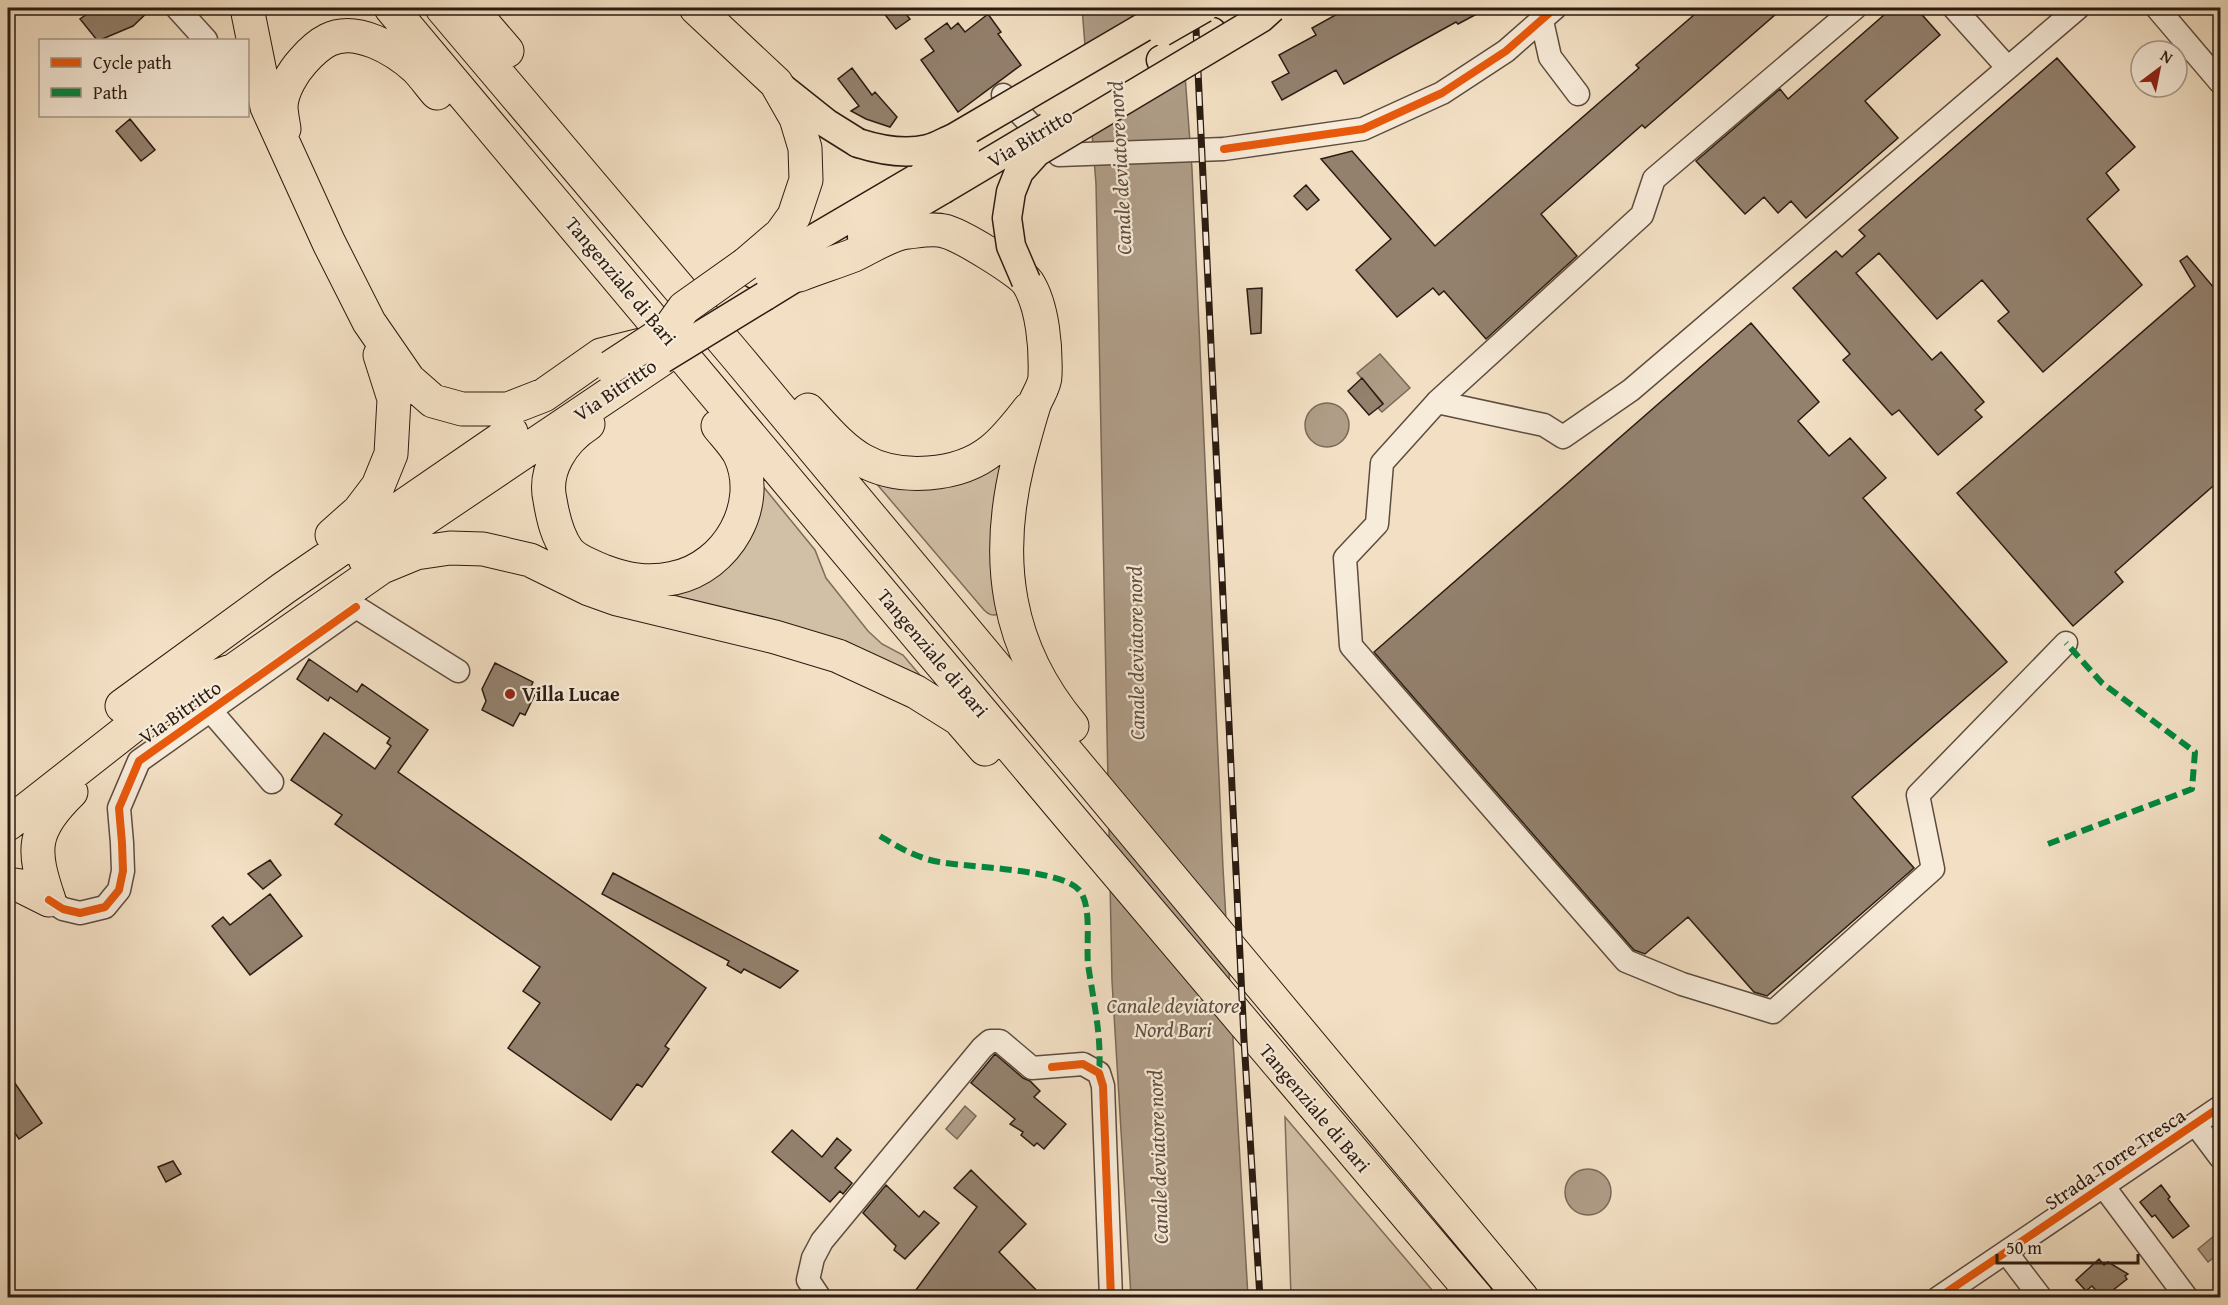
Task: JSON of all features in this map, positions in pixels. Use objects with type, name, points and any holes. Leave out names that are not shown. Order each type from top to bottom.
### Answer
[{"type":"highway","points":[[247,8],[257,97],[287,148],[329,243],[369,322],[409,380],[433,401],[462,409],[508,409],[544,395],[601,356],[666,348]]},
{"type":"highway","name":"Tangenziale di Bari","points":[[391,8],[582,235],[666,348],[1079,828],[1477,1298]]},
{"type":"highway","name":"Tangenziale di Bari","points":[[442,8],[738,358],[1096,771],[1170,843],[1203,914],[1522,1298]]},
{"type":"highway","points":[[474,8],[483,23],[656,228],[673,281]]},
{"type":"highway","points":[[666,348],[694,397],[740,454],[746,476],[746,507],[739,528],[721,551],[700,569],[676,578],[649,582],[625,579],[594,568],[569,553],[555,526],[549,495],[552,472],[560,449],[576,431],[631,395],[666,348],[684,308],[755,278],[794,216],[806,180],[805,148],[796,118],[776,83],[696,8]]},
{"type":"highway","points":[[287,148],[281,105],[287,85],[298,66],[313,50],[329,39],[349,36],[366,38],[392,50],[416,68],[528,200],[582,235]]},
{"type":"highway","points":[[799,275],[905,232],[943,230],[969,241],[1026,281],[1033,294],[1044,335],[1045,379],[1035,404],[1011,492],[1007,528],[1010,597],[1017,629],[1028,660],[1050,700],[1096,771]]},
{"type":"highway","points":[[49,900],[38,867],[39,842],[44,823],[69,794],[112,755],[142,705],[206,624],[335,533],[359,512],[378,486],[391,454],[394,399],[369,322]]},
{"type":"highway","name":"Via Bitritto","points":[[8,824],[142,705],[284,588],[448,474],[666,348]]},
{"type":"highway","points":[[738,358],[786,384],[835,441],[863,460],[890,470],[939,472],[967,465],[992,451],[1035,404]]},
{"type":"highway","name":"Via Bitritto","points":[[8,795],[142,705],[184,688],[617,376]]},
{"type":"highway","points":[[184,688],[234,670],[382,567],[416,553],[450,548],[483,549],[530,560],[589,589],[617,599],[775,638],[838,656],[878,673],[916,692],[959,719],[1018,786],[1079,828]]},
{"type":"highway","points":[[8,884],[21,886],[49,900]]},
{"type":"main road","points":[[776,83],[826,123],[858,143],[881,150],[899,152],[928,149],[954,138],[1176,8]]},
{"type":"main road","name":"Via Bitritto","points":[[755,278],[799,275],[933,182],[1204,8]]},
{"type":"main road","name":"Via Bitritto","points":[[755,278],[1255,8]]},
{"type":"main road","points":[[1026,281],[1011,246],[1007,218],[1011,192],[1019,172],[1037,152],[1261,18],[1272,8]]},
{"type":"street","points":[[177,8],[205,39]]},
{"type":"street","points":[[1855,8],[1654,179],[1642,215],[1437,402],[1382,463],[1377,524],[1345,558],[1351,645],[1626,961],[1682,984],[1773,1012],[1933,869],[1918,795],[2066,643]]},
{"type":"street","points":[[1954,8],[2007,67]]},
{"type":"street","points":[[1437,402],[1544,425],[1563,437],[1631,390],[2078,8]]},
{"type":"street","points":[[2157,8],[2220,82]]},
{"type":"street","points":[[1548,14],[1550,57],[1578,94]]},
{"type":"street","points":[[1003,94],[1059,156],[1224,149],[1364,129],[1442,93],[1506,51],[1548,14]]},
{"type":"street","name":"Via Bitritto","points":[[49,900],[63,909],[81,913],[105,907],[119,890],[123,871],[118,808],[139,761],[356,607],[458,671]]},
{"type":"street","points":[[210,710],[272,782]]},
{"type":"street","points":[[820,1298],[808,1280],[813,1258],[822,1242],[990,1041],[1000,1041],[1032,1068],[1083,1064],[1099,1073],[1103,1086],[1111,1298]]},
{"type":"street","name":"Strada Torre Tresca","points":[[1938,1298],[2220,1107]]},
{"type":"street","points":[[2196,1125],[2220,1157]]},
{"type":"street","points":[[2104,1187],[2187,1298]]},
{"type":"street","points":[[2006,1252],[2041,1298]]},
{"type":"shaded area","points":[[1001,460],[999,614],[992,615],[984,610],[870,476]]},
{"type":"shaded area","points":[[762,485],[815,550],[826,578],[868,631],[882,644],[903,655],[930,687],[643,592],[661,590]]},
{"type":"shaded area","points":[[1285,1117],[1438,1297],[1291,1297]]},
{"type":"water","name":"Canale deviatore Nord Bari","points":[[1082,8],[1180,8],[1192,169],[1223,868],[1248,1297],[1131,1297],[1112,981],[1096,184]]},
{"type":"water","points":[[1380,354],[1410,388],[1382,412],[1378,408],[1383,403],[1357,373]]},
{"type":"water","points":[[1327,403],[1343,409],[1349,425],[1343,441],[1327,447],[1311,441],[1305,425],[1311,409]]},
{"type":"water","points":[[965,1106],[976,1116],[957,1139],[946,1129]]},
{"type":"water","points":[[1588,1169],[1604,1176],[1611,1192],[1604,1208],[1588,1215],[1572,1208],[1565,1192],[1572,1176]]},
{"type":"water","points":[[2220,1231],[2220,1253],[2208,1262],[2198,1249]]},
{"type":"pier","points":[[1156,8],[1187,68],[1089,128],[1083,51]]},
{"type":"building","points":[[96,8],[152,8],[133,26],[102,39],[96,39],[80,19]]},
{"type":"building","points":[[880,8],[901,8],[910,19],[896,29]]},
{"type":"building","points":[[1348,8],[1488,8],[1458,24],[1456,22],[1344,84],[1336,70],[1282,100],[1272,82],[1289,73],[1279,55],[1316,35],[1312,28]]},
{"type":"building","points":[[1702,8],[1783,8],[1645,128],[1642,125],[1541,214],[1577,256],[1486,339],[1444,291],[1439,295],[1433,288],[1397,317],[1356,270],[1391,239],[1321,159],[1352,151],[1435,246],[1639,68],[1636,65]]},
{"type":"building","points":[[1892,8],[1916,8],[1940,35],[1865,101],[1898,138],[1806,218],[1791,201],[1778,213],[1764,197],[1745,214],[1696,161],[1780,89],[1788,99]]},
{"type":"building","points":[[988,14],[1001,32],[998,34],[1021,65],[958,112],[921,60],[934,51],[925,39],[947,23],[951,29],[958,23],[965,32]]},
{"type":"building","points":[[2057,58],[2135,147],[2106,173],[2119,190],[2087,219],[2142,285],[2043,372],[1998,321],[2009,312],[1982,280],[1937,319],[1879,253],[1856,273],[1932,360],[1941,352],[1984,402],[1975,410],[1982,417],[1938,455],[1899,410],[1892,415],[1843,360],[1850,354],[1793,288],[1836,251],[1842,257],[1865,236],[1859,230]]},
{"type":"building","points":[[852,68],[872,95],[875,92],[897,117],[890,127],[851,111],[859,106],[838,79]]},
{"type":"building","points":[[130,119],[155,150],[141,161],[116,131]]},
{"type":"building","points":[[1306,185],[1319,200],[1307,210],[1294,196]]},
{"type":"building","points":[[2187,256],[2220,295],[2220,480],[2115,572],[2123,582],[2073,626],[1957,493],[2195,286],[2180,261]]},
{"type":"building","points":[[1262,288],[1261,333],[1251,334],[1247,289]]},
{"type":"building","points":[[1751,323],[1819,402],[1798,421],[1829,456],[1850,438],[1886,478],[1863,498],[2007,662],[1852,797],[1914,868],[1767,996],[1754,992],[1688,917],[1645,954],[1634,950],[1374,652]]},
{"type":"building","points":[[1362,378],[1383,404],[1369,415],[1348,391]]},
{"type":"building","points":[[309,659],[357,692],[362,684],[428,730],[398,772],[706,988],[665,1046],[669,1049],[642,1087],[637,1084],[611,1120],[508,1048],[540,1003],[523,991],[540,967],[335,824],[342,815],[291,780],[324,733],[375,769],[391,746],[387,743],[390,738],[330,697],[328,701],[297,679]]},
{"type":"building","name":"Villa Lucae","points":[[495,663],[533,682],[530,689],[536,692],[525,715],[520,713],[513,726],[482,710],[486,701],[482,689]]},
{"type":"building","points":[[270,860],[281,875],[263,889],[248,874]]},
{"type":"building","points":[[613,873],[798,971],[780,988],[744,969],[741,973],[727,965],[729,961],[602,894]]},
{"type":"building","points":[[270,894],[302,936],[250,975],[212,926],[223,917],[230,925]]},
{"type":"building","points":[[995,1054],[1023,1078],[1030,1081],[1040,1091],[1034,1097],[1066,1124],[1044,1149],[1037,1143],[1034,1146],[1021,1135],[1023,1132],[1010,1124],[1015,1119],[971,1083]]},
{"type":"building","points":[[8,1073],[42,1123],[19,1139],[8,1123]]},
{"type":"building","points":[[792,1130],[822,1157],[837,1138],[851,1150],[835,1168],[852,1183],[843,1194],[840,1191],[830,1202],[772,1152]]},
{"type":"building","points":[[173,1161],[181,1174],[166,1182],[158,1167]]},
{"type":"building","points":[[971,1170],[1026,1224],[999,1252],[1044,1298],[910,1298],[977,1207],[954,1188]]},
{"type":"building","points":[[886,1185],[919,1217],[924,1211],[939,1223],[905,1259],[894,1250],[896,1246],[863,1213]]},
{"type":"building","points":[[2161,1185],[2170,1197],[2168,1199],[2189,1226],[2173,1238],[2155,1215],[2152,1217],[2140,1202]]},
{"type":"building","points":[[2099,1259],[2104,1265],[2108,1262],[2128,1274],[2125,1276],[2127,1279],[2103,1298],[2092,1286],[2086,1291],[2076,1280]]},
{"type":"railway","points":[[1195,8],[1244,1040],[1260,1298]]},
{"type":"marked path","points":[[2048,844],[2192,789],[2195,752],[2102,683],[2066,643]]},
{"type":"marked path","points":[[880,836],[926,859],[1034,873],[1070,883],[1080,891],[1086,906],[1088,964],[1098,1031],[1099,1073]]},
{"type":"cycle path","points":[[1224,149],[1363,129],[1442,93],[1506,51],[1555,8]]},
{"type":"cycle path","points":[[49,900],[63,909],[80,913],[105,907],[119,890],[123,871],[119,808],[139,761],[356,607]]},
{"type":"cycle path","points":[[1052,1067],[1083,1064],[1099,1073],[1103,1086],[1111,1298]]},
{"type":"cycle path","points":[[1938,1298],[2220,1107]]},
{"type":"place","name":"Villa Lucae","points":[[510,694]]},
{"type":"water label","name":"Canale deviatore nord","points":[[1120,168]]},
{"type":"water label","name":"Canale deviatore nord","points":[[1136,653]]},
{"type":"water label","name":"Canale deviatore nord","points":[[1158,1157]]}]
